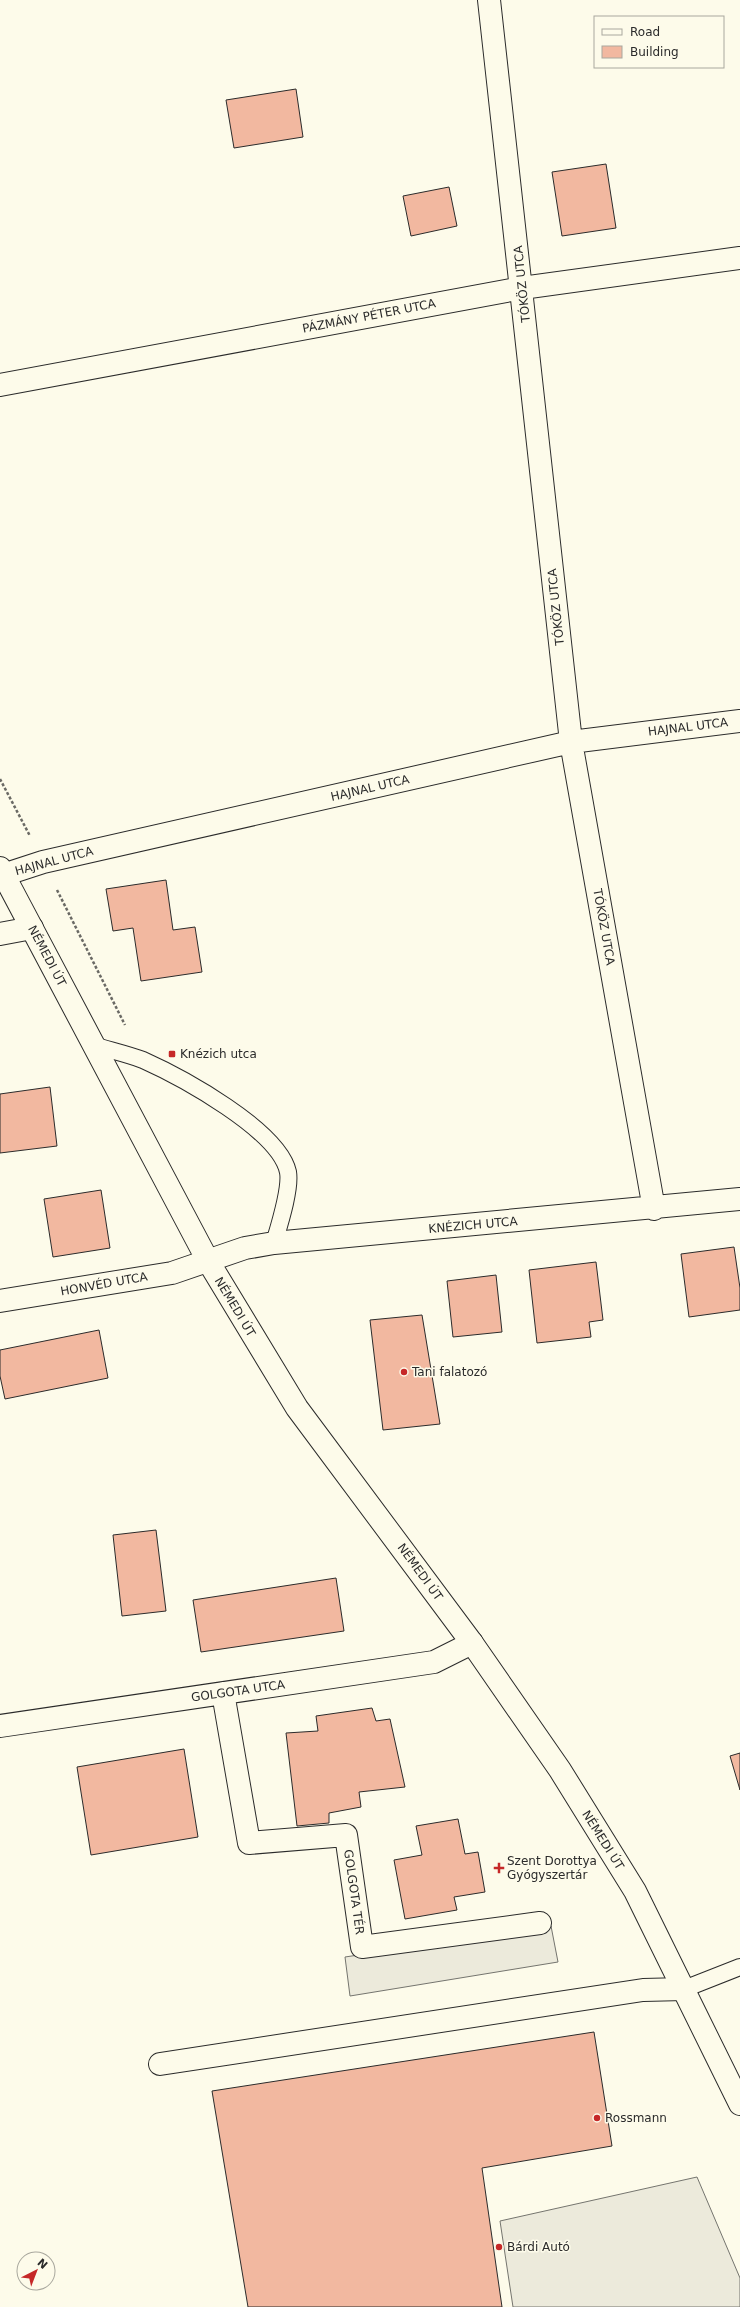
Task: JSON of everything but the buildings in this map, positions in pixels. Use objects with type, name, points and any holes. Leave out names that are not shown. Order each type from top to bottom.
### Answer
[{"type":"street","name":"TÓKÖZ UTCA","points":[[490,0],[571,742],[654,1209]]},
{"type":"street","name":"PÁZMÁNY PÉTER UTCA","points":[[0,385],[522,288],[740,258]]},
{"type":"street","name":"HAJNAL UTCA","points":[[2,871],[571,742],[740,721]]},
{"type":"street","name":"NÉMEDI ÚT","points":[[2,871],[208,1261],[298,1408],[472,1644],[560,1770],[631,1884],[684,1988],[740,2104]]},
{"type":"street","points":[[0,934],[32,928]]},
{"type":"street","name":"KNÉZICH UTCA","points":[[208,1261],[245,1248],[274,1244],[654,1209],[740,1199]]},
{"type":"street","name":"HONVÉD UTCA","points":[[0,1301],[172,1273],[208,1261]]},
{"type":"street","name":"GOLGOTA UTCA","points":[[0,1726],[434,1662],[472,1644]]},
{"type":"street","name":"GOLGOTA TÉR","points":[[223,1693],[249,1843],[346,1835],[362,1947],[540,1923]]},
{"type":"street","points":[[160,2064],[643,1990],[684,1988]]},
{"type":"lane","points":[[93,1045],[142,1060],[194,1086],[241,1117],[267,1138],[282,1156],[288,1173],[285,1202],[274,1244]]},
{"type":"lane","points":[[684,1988],[740,1968]]},
{"type":"path","points":[[0,779],[142,1060]]},
{"type":"shaded area","points":[[551,1926],[558,1962],[350,1996],[345,1957]]},
{"type":"shaded area","points":[[697,2177],[740,2278],[740,2307],[513,2307],[500,2221]]},
{"type":"place","name":"Knézich utca","points":[[172,1054]]},
{"type":"place","name":"Tani falatozó","points":[[404,1372]]},
{"type":"place","name":"Szent Dorottya Gyógyszertár","points":[[499,1868]]},
{"type":"place","name":"Rossmann","points":[[597,2118]]},
{"type":"place","name":"Bárdi Autó","points":[[499,2247]]}]
